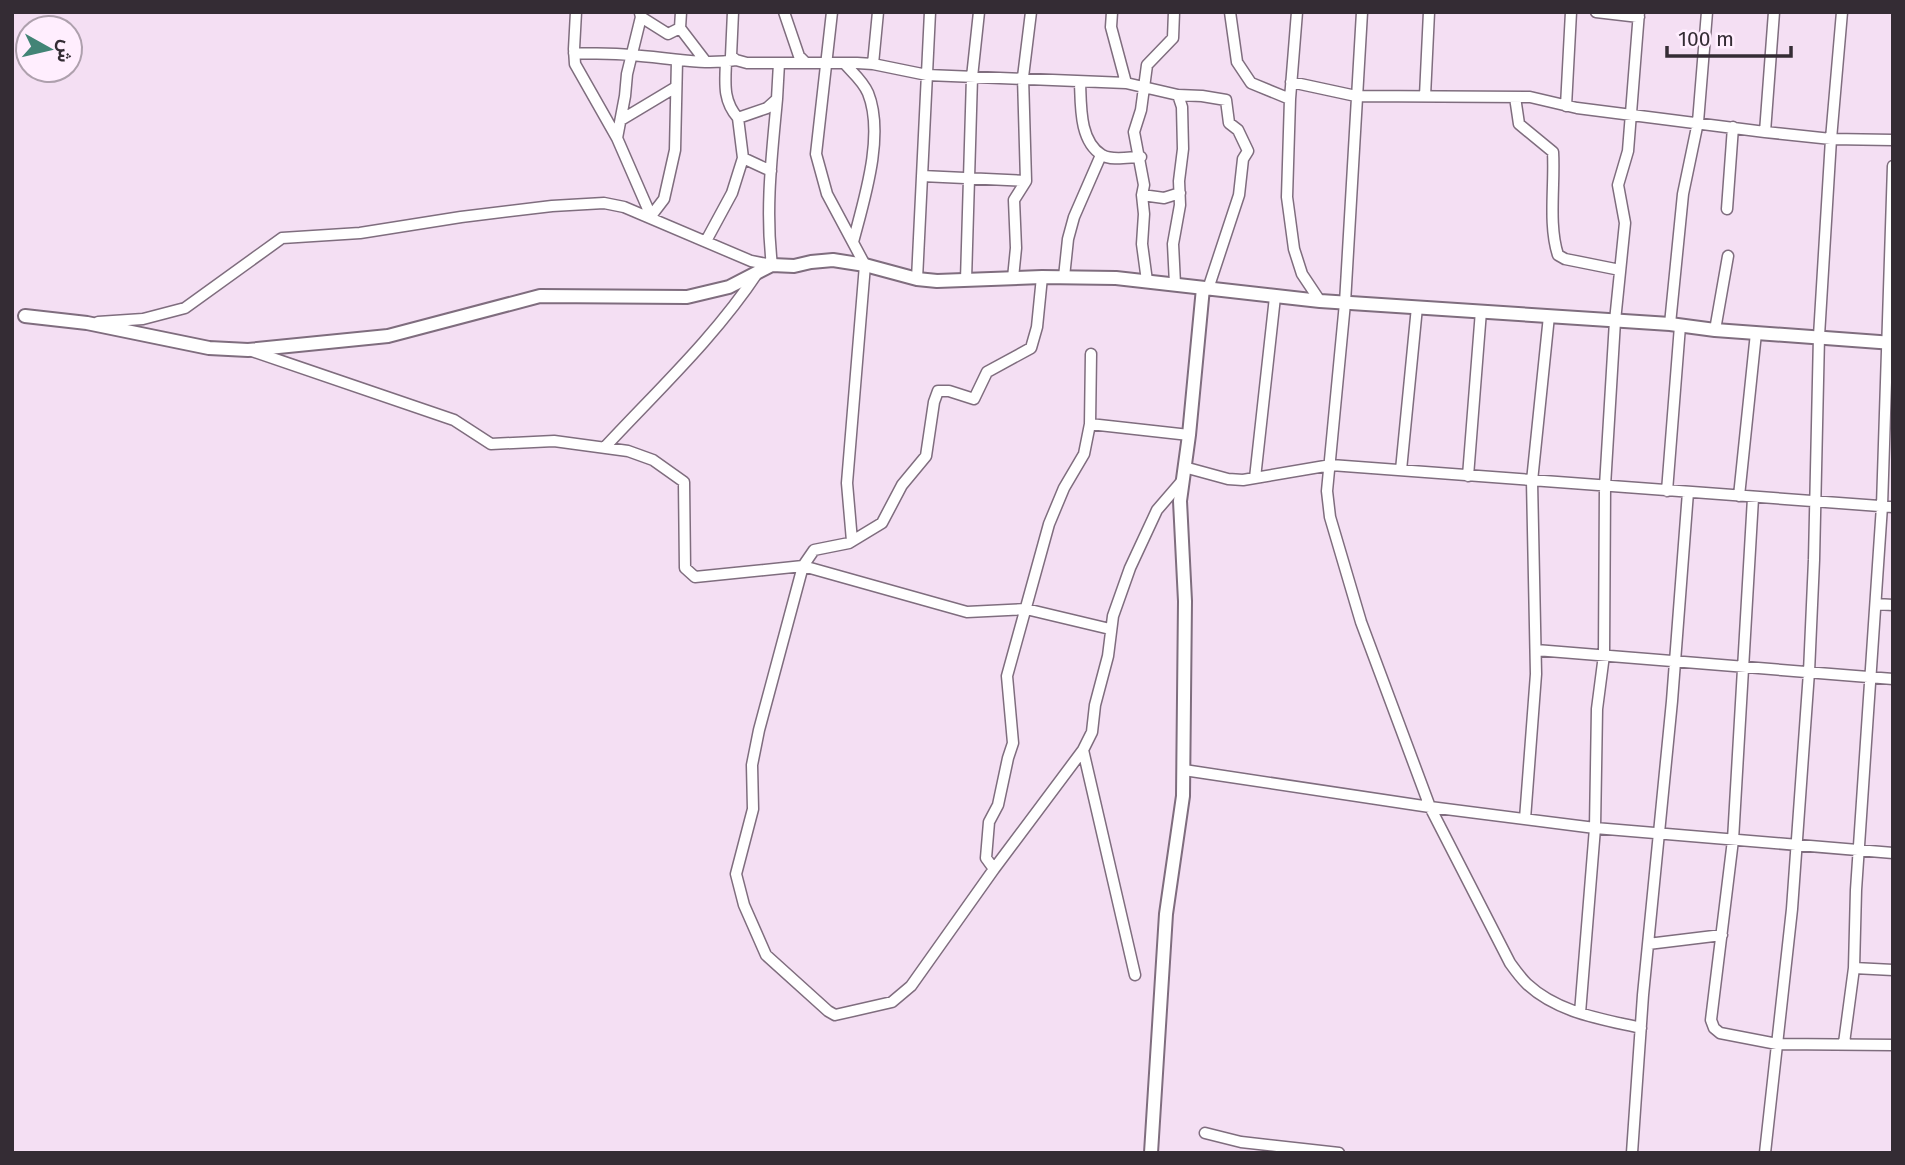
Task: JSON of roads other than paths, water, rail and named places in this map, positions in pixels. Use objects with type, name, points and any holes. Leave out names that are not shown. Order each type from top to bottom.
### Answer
[{"type":"main road","points":[[25,316],[87,323],[209,348],[248,350],[388,336],[540,296],[687,297],[729,287],[772,265],[794,266],[833,260],[865,265],[917,279],[1116,278],[1320,301],[1675,325],[1891,343]]},
{"type":"main road","points":[[1152,1153],[1164,928],[1179,837],[1184,770],[1185,601],[1180,502],[1205,288]]},
{"type":"street","points":[[576,12],[575,64],[617,138],[651,216]]},
{"type":"street","points":[[681,12],[680,27],[706,62]]},
{"type":"street","points":[[706,241],[732,193],[743,158],[742,131],[725,93],[731,61],[733,12]]},
{"type":"street","points":[[784,12],[799,56],[806,63]]},
{"type":"street","points":[[832,12],[816,154],[827,194],[865,265],[847,483],[852,541]]},
{"type":"street","points":[[873,64],[878,12]]},
{"type":"street","points":[[917,279],[930,12]]},
{"type":"street","points":[[966,280],[972,77],[979,12]]},
{"type":"street","points":[[1013,278],[1016,248],[1014,200],[1026,181],[1023,77],[1031,12]]},
{"type":"street","points":[[1112,12],[1111,27],[1126,83]]},
{"type":"street","points":[[1147,281],[1142,244],[1144,185],[1141,157],[1134,132],[1141,110],[1147,65],[1173,38],[1174,12]]},
{"type":"street","points":[[1230,12],[1237,62],[1251,83],[1290,99]]},
{"type":"street","points":[[1297,12],[1286,197],[1290,228],[1302,274],[1320,301]]},
{"type":"street","points":[[1363,12],[1345,303],[1327,505],[1338,548],[1361,622],[1430,807],[1510,963],[1527,984],[1551,1001],[1580,1013],[1641,1028]]},
{"type":"street","points":[[1425,96],[1429,12]]},
{"type":"street","points":[[1566,106],[1571,12]]},
{"type":"street","points":[[1580,1013],[1595,828],[1597,709],[1604,656],[1605,486],[1615,321],[1625,217],[1618,185],[1628,151],[1633,115],[1639,15],[1596,12]]},
{"type":"street","points":[[1667,491],[1684,194],[1698,122],[1707,12]]},
{"type":"street","points":[[1765,132],[1774,12]]},
{"type":"street","points":[[1765,1153],[1792,909],[1809,672],[1819,336],[1842,12]]},
{"type":"street","points":[[617,138],[640,15],[668,34],[680,27]]},
{"type":"street","points":[[574,53],[706,62],[873,64],[927,75],[1126,83],[1178,96],[1226,100],[1229,123],[1238,130],[1248,151],[1243,159],[1239,195],[1205,288]]},
{"type":"street","points":[[651,216],[664,199],[675,150],[677,60]]},
{"type":"street","points":[[87,323],[143,320],[185,308],[282,238],[360,233],[461,217],[591,204],[604,203],[624,207],[651,216],[751,261],[772,265],[768,235],[779,63]]},
{"type":"street","points":[[845,64],[864,85],[874,119],[869,173],[853,242]]},
{"type":"street","points":[[1080,82],[1082,120],[1086,134],[1101,155],[1110,158],[1141,157]]},
{"type":"street","points":[[1291,82],[1356,96],[1543,99],[1566,106],[1765,132],[1831,139],[1893,140]]},
{"type":"street","points":[[621,120],[676,87]]},
{"type":"street","points":[[1175,284],[1173,244],[1183,149],[1182,107],[1178,96]]},
{"type":"street","points":[[1515,97],[1519,124],[1553,152],[1553,207],[1558,256],[1620,270]]},
{"type":"street","points":[[738,118],[767,108],[777,99]]},
{"type":"street","points":[[1727,209],[1733,127]]},
{"type":"street","points":[[1064,277],[1068,239],[1074,217],[1101,155]]},
{"type":"street","points":[[743,158],[771,172]]},
{"type":"street","points":[[1844,1043],[1854,968],[1876,604],[1888,506],[1893,166]]},
{"type":"street","points":[[922,176],[1026,181]]},
{"type":"street","points":[[1142,195],[1164,198],[1180,193]]},
{"type":"street","points":[[1715,330],[1728,256]]},
{"type":"street","points":[[605,447],[728,316],[759,270]]},
{"type":"street","points":[[1042,277],[1037,327],[1031,348],[987,372],[974,400],[949,391],[938,391],[926,456],[902,485],[881,523],[852,541],[814,550],[803,566],[759,730],[752,765],[753,810],[736,874],[744,905],[766,955],[835,1015],[892,1002],[911,986],[1083,750],[1093,732],[1095,705],[1119,598],[1140,543],[1157,510],[1183,474],[1228,479],[1255,478],[1331,465],[1888,506]]},
{"type":"street","points":[[1255,478],[1275,297]]},
{"type":"street","points":[[1401,470],[1417,307]]},
{"type":"street","points":[[1468,476],[1481,311]]},
{"type":"street","points":[[1525,819],[1536,650],[1532,481],[1549,316]]},
{"type":"street","points":[[1739,496],[1756,333]]},
{"type":"street","points":[[248,350],[454,420],[492,444],[554,440],[628,450],[653,460],[684,482],[685,568],[695,577],[803,566],[967,612],[1026,609],[1110,629]]},
{"type":"street","points":[[994,869],[986,858],[989,822],[998,805],[1013,743],[1007,676],[1049,524],[1064,488],[1084,454],[1090,424],[1091,354]]},
{"type":"street","points":[[1090,424],[1189,435]]},
{"type":"street","points":[[1632,1153],[1688,492]]},
{"type":"street","points":[[1753,498],[1733,840],[1711,1020],[1714,1028],[1728,1036],[1777,1044],[1893,1045]]},
{"type":"street","points":[[1876,604],[1893,605]]},
{"type":"street","points":[[1536,650],[1893,679]]},
{"type":"street","points":[[1083,750],[1135,975]]},
{"type":"street","points":[[1184,770],[1430,807],[1595,828],[1893,853]]},
{"type":"street","points":[[1648,944],[1722,935]]},
{"type":"street","points":[[1854,968],[1893,970]]},
{"type":"street","points":[[1205,1133],[1241,1142],[1339,1153]]}]
